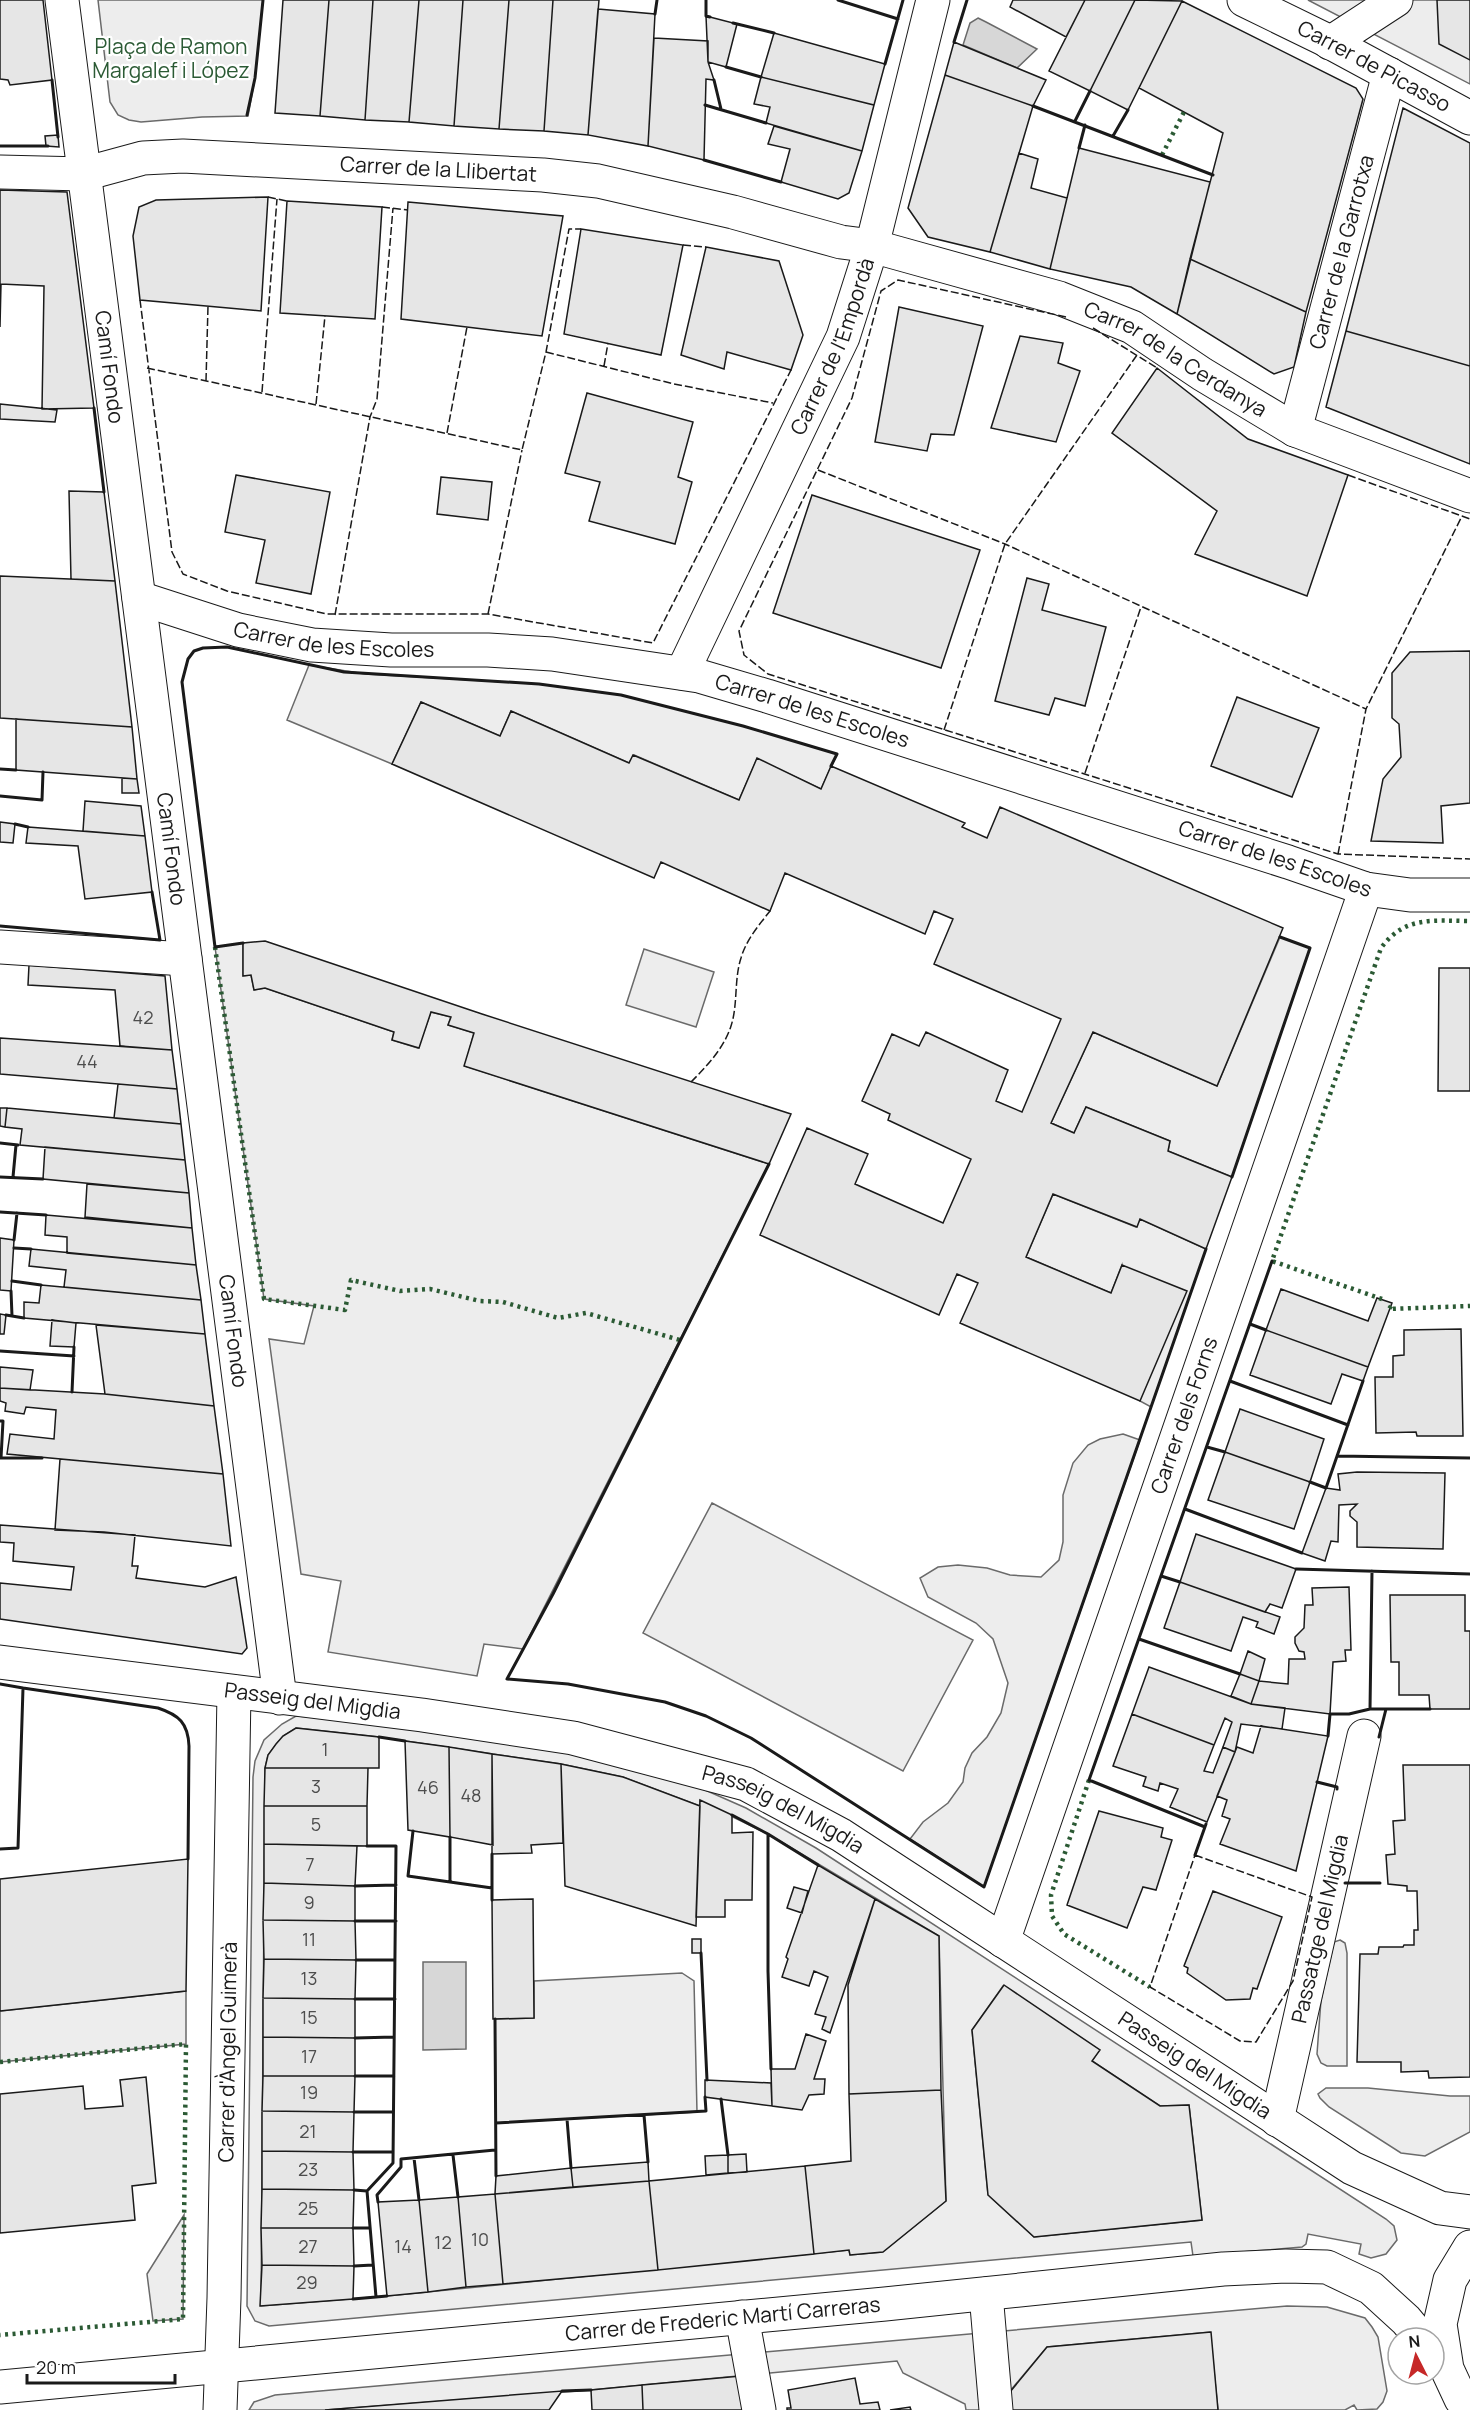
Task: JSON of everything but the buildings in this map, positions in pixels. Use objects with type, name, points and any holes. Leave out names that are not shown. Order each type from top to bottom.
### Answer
[{"type":"street","name":"Camí Fondo","points":[[62,0],[280,1698]]},
{"type":"street","name":"Carrer de l'Empordà","points":[[682,673],[843,337],[872,246],[933,0]]},
{"type":"street","name":"Carrer de Picasso","points":[[1244,0],[1470,118]]},
{"type":"street","points":[[1330,43],[1396,0]]},
{"type":"street","name":"Carrer de la Garrotxa","points":[[1295,430],[1389,74]]},
{"type":"street","name":"Carrer de la Llibertat","points":[[0,172],[84,174],[143,158],[183,156],[543,175],[598,181],[733,212],[841,242],[872,246]]},
{"type":"street","name":"Carrer de la Cerdanya","points":[[872,246],[1059,298],[1132,327],[1202,374],[1295,430],[1470,496]]},
{"type":"street","name":"Carrer de les Escoles","points":[[139,598],[238,630],[312,645],[391,651],[488,650],[552,654],[682,673],[767,696],[1366,889],[1410,895],[1470,895]]},
{"type":"street","name":"Carrer dels Forns","points":[[1003,1941],[1366,889]]},
{"type":"street","points":[[0,947],[185,959]]},
{"type":"street","name":"Passeig del Migdia","points":[[0,1662],[422,1715],[573,1738],[746,1784],[841,1835],[1353,2168],[1440,2208],[1470,2212]]},
{"type":"street","name":"Carrer d'Àngel Guimerà","points":[[220,2410],[224,2298],[234,1692]]},
{"type":"street","name":"Passatge del Migdia","points":[[1277,2120],[1364,1736]]},
{"type":"street","points":[[1440,2326],[1450,2280],[1470,2247]]},
{"type":"street","name":"Carrer de Frederic Martí Carreras","points":[[0,2387],[986,2294],[1223,2269],[1286,2266],[1328,2267],[1371,2288],[1411,2326]]},
{"type":"street","points":[[986,2294],[996,2410]]},
{"type":"street","points":[[742,2317],[759,2410]]},
{"type":"street","points":[[1446,2373],[1461,2400],[1470,2410]]},
{"type":"shaded area","name":"Plaça de Ramon Margalef i López","points":[[98,0],[263,0],[255,78],[248,116],[141,122],[118,115],[110,102]]},
{"type":"shaded area","points":[[1308,0],[1437,0],[1470,60],[1470,84]]},
{"type":"shaded area","points":[[978,18],[1037,49],[1017,68],[963,45],[970,23]]},
{"type":"shaded area","points":[[309,665],[365,674],[539,684],[621,695],[743,726],[837,754],[821,789],[757,759],[739,800],[634,755],[629,763],[511,711],[500,736],[421,702],[392,764],[287,720]]},
{"type":"shaded area","points":[[1280,937],[1310,948],[1232,1177],[1168,1151],[1170,1141],[1086,1107],[1074,1133],[1051,1123],[1093,1032],[1217,1086]]},
{"type":"shaded area","points":[[243,943],[243,976],[251,975],[254,990],[265,988],[394,1032],[392,1040],[418,1048],[431,1012],[451,1017],[448,1025],[474,1033],[465,1066],[769,1164],[523,1649],[484,1644],[477,1676],[328,1652],[341,1581],[301,1574],[269,1339],[304,1344],[314,1306],[264,1299],[215,947]]},
{"type":"shaded area","points":[[644,949],[714,972],[696,1027],[626,1005]]},
{"type":"shaded area","points":[[1053,1194],[1136,1227],[1140,1219],[1206,1249],[1151,1407],[1140,1401],[1122,1265],[1111,1293],[1026,1257]]},
{"type":"shaded area","points":[[1123,1434],[1140,1440],[984,1887],[910,1839],[923,1822],[948,1803],[963,1782],[965,1768],[972,1753],[987,1737],[1001,1713],[1008,1683],[993,1639],[976,1623],[928,1597],[920,1578],[938,1567],[958,1565],[987,1568],[1010,1575],[1041,1577],[1059,1560],[1063,1542],[1063,1495],[1073,1463],[1088,1445],[1100,1439]]},
{"type":"shaded area","points":[[712,1503],[973,1640],[903,1771],[643,1633]]},
{"type":"shaded area","points":[[296,1716],[329,1718],[523,1742],[696,1786],[746,1808],[816,1848],[1386,2219],[1394,2226],[1397,2240],[1386,2254],[1371,2258],[1359,2254],[1361,2244],[1308,2234],[1306,2244],[1302,2247],[1193,2256],[1191,2242],[269,2326],[255,2321],[247,2306],[253,1777],[255,1761],[264,1740],[282,1724]],"holes":[[[296,1728],[379,1737],[561,1764],[623,1777],[700,1806],[700,1801],[768,1834],[939,1936],[946,2201],[882,2252],[850,2255],[849,2250],[387,2296],[261,2306],[265,1768],[268,1755],[283,1736]],[[1003,1986],[1099,2050],[1092,2061],[1160,2106],[1189,2105],[1202,2220],[1034,2237],[988,2195],[972,2030]]]},
{"type":"shaded area","points":[[1340,1940],[1345,1943],[1347,1953],[1347,2066],[1327,2066],[1321,2063],[1317,2054],[1321,2000],[1334,1942]]},
{"type":"shaded area","points":[[423,1962],[466,1962],[466,2049],[423,2050]]},
{"type":"shaded area","points":[[682,1973],[694,1981],[697,2112],[496,2123],[495,2019],[534,2018],[534,1981]]},
{"type":"shaded area","points":[[186,1991],[186,2044],[0,2062],[0,2011]]},
{"type":"shaded area","points":[[1326,2088],[1368,2088],[1470,2096],[1470,2132],[1425,2156],[1401,2153],[1329,2107],[1318,2094]]},
{"type":"shaded area","points":[[184,2215],[183,2319],[153,2321],[147,2274]]},
{"type":"shaded area","points":[[1287,2306],[1327,2307],[1365,2318],[1378,2337],[1387,2391],[1383,2402],[1377,2409],[1357,2410],[1354,2405],[1345,2410],[1218,2410],[1210,2332],[1047,2347],[1005,2397],[1007,2410],[966,2410],[965,2404],[903,2373],[897,2361],[591,2390],[325,2410],[249,2410],[254,2402],[275,2395]]},
{"type":"hedge","points":[[1162,155],[1184,112]]},
{"type":"hedge","points":[[1382,1299],[1272,1261],[1381,948],[1390,937],[1410,925],[1432,921],[1470,921]]},
{"type":"hedge","points":[[215,947],[264,1299],[345,1310],[351,1280],[400,1291],[430,1289],[480,1301],[503,1302],[558,1318],[586,1313],[680,1340]]},
{"type":"hedge","points":[[1391,1306],[1389,1309],[1470,1306]]},
{"type":"hedge","points":[[1089,1780],[1051,1895],[1052,1916],[1064,1934],[1150,1987]]},
{"type":"hedge","points":[[0,2062],[186,2044],[183,2319],[0,2335]]},
{"type":"fence","points":[[268,197],[287,201]]},
{"type":"fence","points":[[262,392],[277,199]]},
{"type":"fence","points":[[382,207],[408,210]]},
{"type":"fence","points":[[335,615],[370,417],[377,399],[393,208]]},
{"type":"fence","points":[[147,368],[522,450],[546,352],[569,229],[581,229]]},
{"type":"fence","points":[[683,245],[706,247]]},
{"type":"fence","points":[[1066,317],[898,280],[881,291],[852,398],[739,631],[744,655],[768,674],[1338,854],[1470,859]]},
{"type":"fence","points":[[140,300],[172,552],[183,574],[227,591],[327,614],[488,614],[653,643],[791,370]]},
{"type":"fence","points":[[206,381],[208,306]]},
{"type":"fence","points":[[316,404],[325,316]]},
{"type":"fence","points":[[447,433],[467,327]]},
{"type":"fence","points":[[1093,328],[1157,368]]},
{"type":"fence","points":[[604,366],[608,343]]},
{"type":"fence","points":[[546,352],[674,384],[773,403]]},
{"type":"fence","points":[[944,730],[1005,544],[1137,355]]},
{"type":"fence","points":[[488,614],[522,450]]},
{"type":"fence","points":[[818,470],[1005,544],[1366,709]]},
{"type":"fence","points":[[1348,475],[1470,519]]},
{"type":"fence","points":[[1338,854],[1366,709],[1462,516]]},
{"type":"fence","points":[[1085,773],[1141,607]]},
{"type":"fence","points":[[691,1082],[714,1056],[728,1034],[735,1009],[737,975],[743,951],[770,911]]},
{"type":"fence","points":[[1195,1855],[1312,1897],[1293,1981],[1256,2042],[1240,2041],[1150,1987],[1195,1855]]},
{"type":"wall","points":[[247,115],[255,78],[263,0]]},
{"type":"wall","points":[[655,14],[657,0]]},
{"type":"wall","points":[[706,0],[706,16],[710,17]]},
{"type":"wall","points":[[838,0],[898,19]]},
{"type":"wall","points":[[885,64],[903,0]]},
{"type":"wall","points":[[954,42],[967,0]]},
{"type":"wall","points":[[733,23],[774,33]]},
{"type":"wall","points":[[726,67],[761,77]]},
{"type":"wall","points":[[52,80],[58,137]]},
{"type":"wall","points":[[714,80],[721,109]]},
{"type":"wall","points":[[1075,121],[1090,91]]},
{"type":"wall","points":[[705,105],[766,123]]},
{"type":"wall","points":[[1033,106],[1213,175]]},
{"type":"wall","points":[[1113,136],[1128,110]]},
{"type":"wall","points":[[1079,148],[1085,125]]},
{"type":"wall","points":[[0,146],[48,146]]},
{"type":"wall","points":[[704,160],[781,182]]},
{"type":"wall","points":[[94,408],[104,492]]},
{"type":"wall","points":[[243,943],[215,947],[182,682],[188,659],[194,651],[203,648],[227,647],[344,672],[539,684],[621,695],[743,726],[837,754],[831,766]]},
{"type":"wall","points":[[0,769],[16,770]]},
{"type":"wall","points":[[0,796],[42,800],[43,772]]},
{"type":"wall","points":[[15,824],[28,827]]},
{"type":"wall","points":[[0,926],[160,940],[152,892]]},
{"type":"wall","points":[[1232,1177],[1310,948],[1280,937]]},
{"type":"wall","points":[[0,1143],[18,1145]]},
{"type":"wall","points":[[13,1177],[16,1145]]},
{"type":"wall","points":[[769,1164],[553,1594],[507,1679],[568,1684],[665,1702],[706,1716],[751,1738],[984,1887],[1206,1249]]},
{"type":"wall","points":[[0,1177],[43,1179]]},
{"type":"wall","points":[[0,1212],[46,1215]]},
{"type":"wall","points":[[14,1240],[17,1213]]},
{"type":"wall","points":[[14,1248],[31,1249]]},
{"type":"wall","points":[[1205,1827],[1089,1780],[1272,1261]]},
{"type":"wall","points":[[12,1281],[41,1285]]},
{"type":"wall","points":[[11,1291],[12,1316]]},
{"type":"wall","points":[[6,1315],[24,1318]]},
{"type":"wall","points":[[1250,1324],[1266,1330]]},
{"type":"wall","points":[[72,1392],[74,1347]]},
{"type":"wall","points":[[0,1351],[74,1356]]},
{"type":"wall","points":[[1230,1381],[1348,1425]]},
{"type":"wall","points":[[1310,1482],[1326,1488],[1363,1381]]},
{"type":"wall","points":[[0,1421],[3,1421],[1,1458]]},
{"type":"wall","points":[[1207,1447],[1225,1452]]},
{"type":"wall","points":[[1337,1456],[1470,1458]]},
{"type":"wall","points":[[0,1458],[42,1458]]},
{"type":"wall","points":[[1185,1509],[1302,1553]]},
{"type":"wall","points":[[1296,1569],[1470,1574]]},
{"type":"wall","points":[[1370,1709],[1372,1571]]},
{"type":"wall","points":[[1161,1576],[1180,1582]]},
{"type":"wall","points":[[1139,1639],[1240,1674]]},
{"type":"wall","points":[[0,1684],[23,1688],[18,1848],[0,1849]]},
{"type":"wall","points":[[23,1688],[158,1708],[181,1721],[187,1731],[189,1746],[188,1859]]},
{"type":"wall","points":[[1328,1736],[1330,1714],[1349,1714],[1370,1709],[1430,1709]]},
{"type":"wall","points":[[1379,1737],[1386,1709]]},
{"type":"wall","points":[[379,1737],[405,1741]]},
{"type":"wall","points":[[1317,1782],[1337,1787],[1337,1789]]},
{"type":"wall","points":[[732,1815],[818,1865]]},
{"type":"wall","points":[[1195,1855],[1206,1824]]},
{"type":"wall","points":[[413,1831],[408,1876],[492,1888]]},
{"type":"wall","points":[[768,1834],[771,2069]]},
{"type":"wall","points":[[450,1837],[450,1882]]},
{"type":"wall","points":[[353,2299],[376,2297],[367,2191],[393,2163],[396,1846],[367,1846]]},
{"type":"wall","points":[[492,1854],[492,1900]]},
{"type":"wall","points":[[1345,1883],[1380,1883]]},
{"type":"wall","points":[[355,1886],[396,1885]]},
{"type":"wall","points":[[355,1921],[396,1921]]},
{"type":"wall","points":[[701,1953],[707,2080]]},
{"type":"wall","points":[[356,1960],[395,1960]]},
{"type":"wall","points":[[355,1999],[395,1999]]},
{"type":"wall","points":[[495,2019],[496,2176]]},
{"type":"wall","points":[[355,2038],[394,2037]]},
{"type":"wall","points":[[355,2076],[394,2076]]},
{"type":"wall","points":[[496,2123],[706,2111],[705,2097]]},
{"type":"wall","points":[[721,2099],[728,2155]]},
{"type":"wall","points":[[354,2112],[393,2112]]},
{"type":"wall","points":[[644,2115],[648,2162]]},
{"type":"wall","points":[[567,2119],[571,2168]]},
{"type":"wall","points":[[378,2202],[377,2195],[401,2167],[401,2159],[495,2150]]},
{"type":"wall","points":[[353,2152],[393,2152]]},
{"type":"wall","points":[[453,2155],[458,2197]]},
{"type":"wall","points":[[414,2158],[419,2200]]},
{"type":"wall","points":[[354,2190],[367,2191]]},
{"type":"wall","points":[[353,2228],[370,2228]]},
{"type":"wall","points":[[354,2266],[373,2265]]},
{"type":"wall","points":[[376,2297],[387,2296]]},
{"type":"wall","points":[[562,2391],[591,2390]]}]
